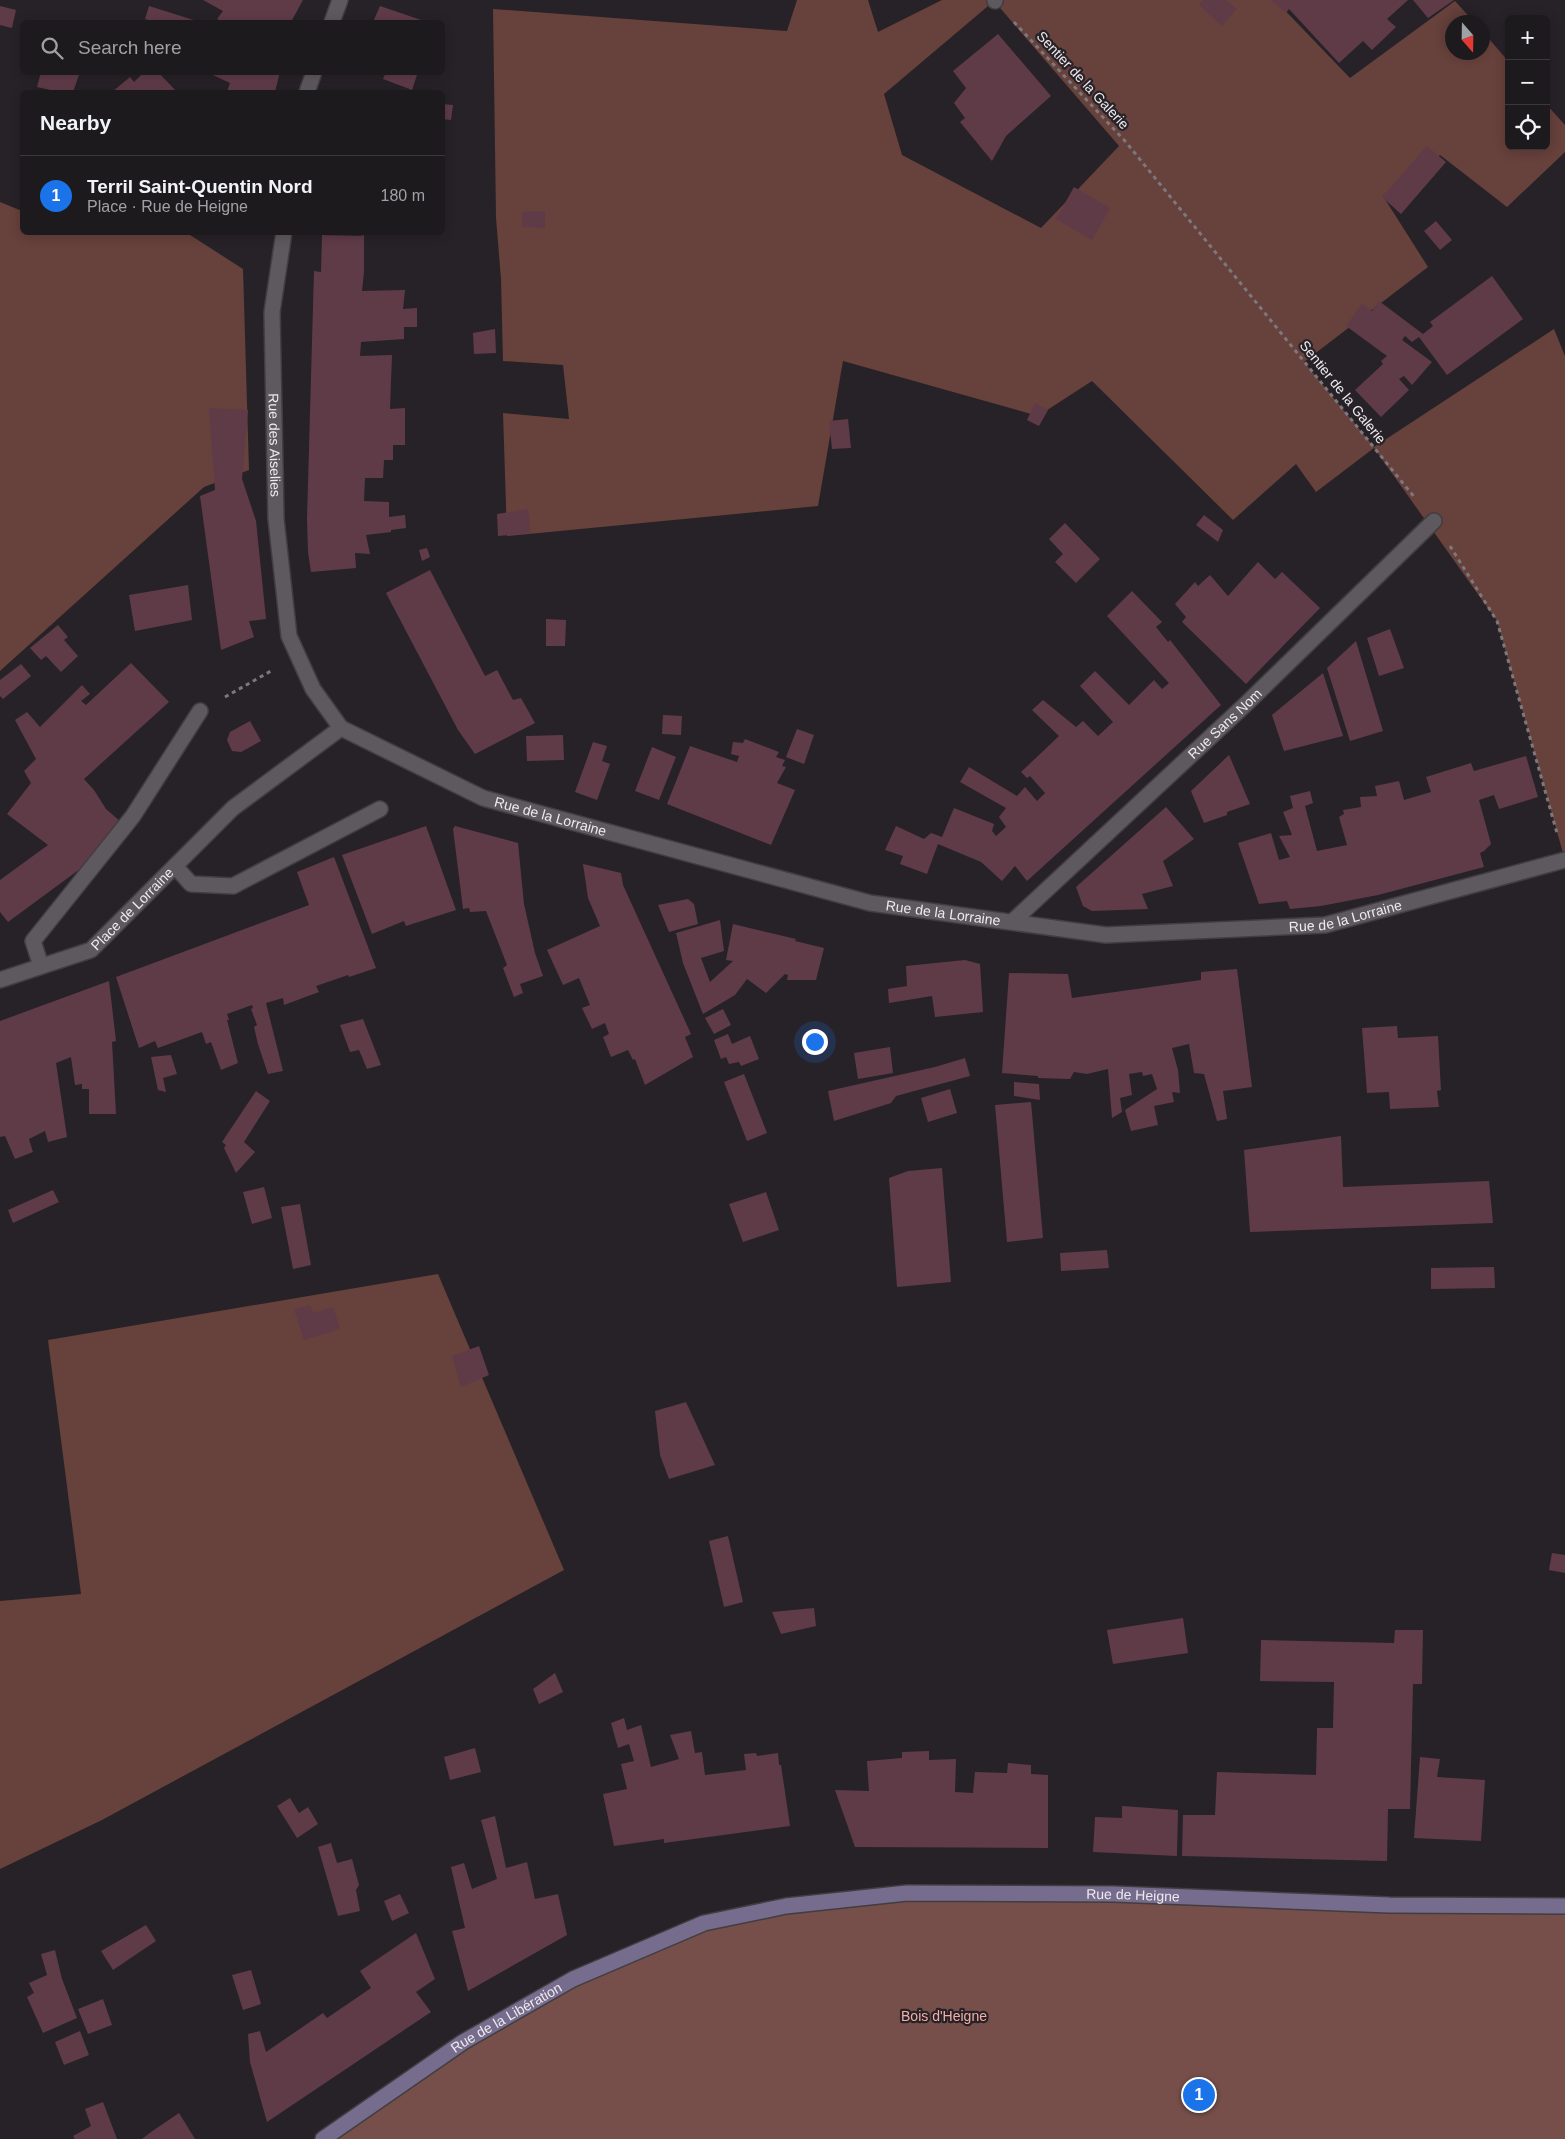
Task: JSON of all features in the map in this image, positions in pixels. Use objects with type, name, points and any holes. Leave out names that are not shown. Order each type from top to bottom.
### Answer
[{"type":"street","points":[[333,20],[340,0]]},
{"type":"street","points":[[308,90],[313,75]]},
{"type":"street","name":"Rue des Aiselies","points":[[284,235],[272,312],[276,519],[289,636],[313,689],[341,728]]},
{"type":"street","name":"Rue Sans Nom","points":[[1012,922],[1247,703],[1434,521]]},
{"type":"street","points":[[0,980],[41,966],[33,941],[133,816],[200,711]]},
{"type":"street","name":"Rue de la Lorraine","points":[[341,728],[483,798],[870,903],[1106,935],[1325,925],[1565,860]]},
{"type":"street","name":"Place de Lorraine","points":[[41,966],[91,950],[233,808],[341,728]]},
{"type":"street","points":[[176,866],[191,884],[233,886],[380,809]]},
{"type":"street","name":"Rue de Heigne","points":[[704,1924],[786,1906],[907,1893],[1114,1894],[1389,1906],[1565,1906]]},
{"type":"street","name":"Rue de la Libération","points":[[323,2139],[463,2042],[572,1979],[704,1924]]},
{"type":"path","name":"Sentier de la Galerie","points":[[995,0],[1124,141],[1434,521],[1496,621],[1565,860]]},
{"type":"path","points":[[200,711],[259,678]]},
{"type":"shaded area","points":[[797,0],[868,0],[878,32],[942,0],[1275,0],[1350,78],[1455,1],[1468,15],[1445,15],[1445,60],[1490,60],[1490,40],[1505,57],[1505,150],[1550,150],[1550,108],[1565,125],[1565,152],[1507,207],[1440,155],[1383,196],[1428,267],[1304,362],[1374,447],[1554,329],[1565,356],[1565,860],[1497,621],[1374,448],[1316,492],[1296,464],[1233,520],[1092,381],[1038,416],[843,361],[818,506],[507,536],[503,413],[569,419],[563,365],[503,361],[501,279],[496,218],[493,9],[787,31]],"holes":[[[994,1],[1119,146],[1041,228],[902,155],[884,94]]]},
{"type":"shaded area","points":[[0,202],[20,210],[20,235],[190,235],[243,269],[249,470],[204,487],[0,671]]},
{"type":"shaded area","points":[[438,1274],[564,1570],[102,1820],[0,1869],[0,1601],[81,1594],[48,1340]]},
{"type":"green space","name":"Bois d'Heigne","points":[[907,1893],[1565,1906],[1565,2139],[323,2139],[573,1979],[704,1923]]},
{"type":"building","points":[[203,0],[303,0],[292,20],[217,19],[223,11]]},
{"type":"building","points":[[1203,0],[1226,0],[1237,9],[1222,26],[1199,5]]},
{"type":"building","points":[[1271,0],[1408,0],[1387,19],[1396,27],[1372,50],[1363,41],[1339,63],[1289,9],[1286,13]]},
{"type":"building","points":[[1413,0],[1454,0],[1428,18]]},
{"type":"building","points":[[0,6],[16,10],[12,28],[0,25]]},
{"type":"building","points":[[149,6],[194,20],[148,20],[145,19]]},
{"type":"building","points":[[380,6],[421,20],[374,20]]},
{"type":"building","points":[[998,34],[1051,96],[1006,136],[992,161],[960,122],[965,118],[954,103],[966,88],[953,71]]},
{"type":"building","points":[[40,75],[79,75],[74,90],[51,90],[37,87]]},
{"type":"building","points":[[141,75],[161,75],[175,90],[114,90],[130,77],[134,82]]},
{"type":"building","points":[[213,75],[279,75],[276,90],[228,90],[230,83]]},
{"type":"building","points":[[385,75],[417,75],[412,90],[383,79]]},
{"type":"building","points":[[445,104],[453,105],[451,120],[445,119]]},
{"type":"building","points":[[1427,146],[1446,162],[1401,214],[1382,197]]},
{"type":"building","points":[[1074,187],[1110,208],[1092,240],[1056,219]]},
{"type":"building","points":[[545,211],[545,228],[522,227],[522,212]]},
{"type":"building","points":[[1436,221],[1452,240],[1440,250],[1424,231]]},
{"type":"building","points":[[322,235],[364,236],[362,291],[405,290],[403,309],[417,308],[417,327],[404,327],[404,339],[361,342],[360,356],[392,355],[390,409],[405,408],[405,445],[393,445],[393,460],[384,460],[383,478],[365,478],[364,501],[389,502],[389,517],[405,515],[406,528],[366,535],[370,554],[355,553],[356,568],[311,572],[307,519],[314,271],[321,272]]},
{"type":"building","points":[[1492,276],[1523,319],[1447,375],[1419,337],[1412,342],[1405,336],[1402,340],[1432,362],[1412,385],[1404,376],[1399,379],[1409,390],[1381,417],[1355,390],[1383,364],[1381,361],[1387,356],[1346,326],[1362,304],[1372,311],[1379,301],[1423,334],[1433,326],[1430,322]]},
{"type":"building","points":[[495,329],[496,353],[474,354],[473,333]]},
{"type":"building","points":[[1035,403],[1048,410],[1039,426],[1027,420]]},
{"type":"building","points":[[209,408],[248,410],[242,479],[256,521],[266,619],[249,621],[254,637],[221,650],[200,496],[215,490]]},
{"type":"building","points":[[848,419],[851,448],[832,449],[829,421]]},
{"type":"building","points":[[528,509],[531,533],[498,536],[497,514]]},
{"type":"building","points":[[1204,515],[1223,530],[1218,542],[1196,525]]},
{"type":"building","points":[[1065,523],[1100,559],[1076,583],[1055,562],[1063,554],[1049,539]]},
{"type":"building","points":[[427,548],[430,557],[422,561],[419,550]]},
{"type":"building","points":[[1258,562],[1275,579],[1282,572],[1320,608],[1246,684],[1182,622],[1186,617],[1175,604],[1195,582],[1198,586],[1210,575],[1228,596]]},
{"type":"building","points":[[430,570],[485,676],[497,670],[513,700],[521,698],[535,723],[475,754],[458,730],[386,593]]},
{"type":"building","points":[[188,585],[192,620],[135,631],[129,595]]},
{"type":"building","points":[[1132,591],[1162,622],[1156,627],[1168,642],[1170,640],[1221,705],[1027,881],[1015,866],[1002,881],[981,862],[938,844],[927,874],[900,864],[903,856],[885,850],[896,826],[924,839],[931,833],[942,837],[954,808],[994,824],[992,831],[996,836],[1006,827],[999,817],[1006,808],[960,782],[969,767],[1017,796],[1025,787],[1037,801],[1045,793],[1030,776],[1027,778],[1021,772],[1059,736],[1032,710],[1043,700],[1076,727],[1083,721],[1098,736],[1113,722],[1080,686],[1095,671],[1129,705],[1154,680],[1162,689],[1169,683],[1107,616]]},
{"type":"building","points":[[546,619],[566,620],[565,646],[546,646]]},
{"type":"building","points":[[58,625],[68,637],[64,640],[78,656],[61,672],[46,656],[41,660],[30,648]]},
{"type":"building","points":[[1390,629],[1404,668],[1379,676],[1367,638]]},
{"type":"building","points":[[1356,641],[1383,731],[1350,741],[1327,668]]},
{"type":"building","points":[[131,663],[169,702],[84,779],[94,790],[106,809],[121,822],[80,869],[8,922],[0,912],[0,880],[48,845],[7,814],[31,783],[24,771],[36,759],[15,720],[27,712],[40,727],[82,685],[90,694],[81,701],[86,705]]},
{"type":"building","points":[[21,664],[31,676],[3,699],[0,696],[0,680]]},
{"type":"building","points":[[1323,673],[1343,736],[1284,751],[1272,715]]},
{"type":"building","points":[[663,715],[682,716],[681,735],[662,734]]},
{"type":"building","points":[[250,721],[261,741],[241,752],[232,751],[227,740],[230,732]]},
{"type":"building","points":[[797,729],[814,735],[804,764],[786,757]]},
{"type":"building","points":[[563,735],[564,760],[527,761],[526,736]]},
{"type":"building","points":[[745,739],[779,752],[776,757],[785,760],[782,766],[786,767],[777,783],[795,790],[771,845],[667,804],[690,746],[737,762],[739,756],[731,754],[733,742],[743,743]]},
{"type":"building","points":[[593,742],[607,746],[602,761],[610,764],[597,800],[575,792]]},
{"type":"building","points":[[652,747],[676,757],[659,800],[635,791]]},
{"type":"building","points":[[1229,755],[1250,804],[1204,823],[1191,791]]},
{"type":"building","points":[[1526,756],[1538,797],[1499,809],[1494,795],[1479,800],[1491,844],[1480,853],[1484,867],[1378,895],[1321,906],[1290,909],[1287,901],[1259,904],[1238,843],[1271,833],[1279,860],[1290,857],[1279,836],[1292,835],[1283,812],[1293,808],[1290,796],[1310,791],[1313,803],[1305,806],[1317,851],[1347,845],[1339,817],[1344,814],[1343,810],[1361,807],[1360,797],[1377,796],[1375,786],[1399,781],[1404,800],[1431,792],[1426,777],[1471,763],[1474,771]]},
{"type":"building","points":[[1166,807],[1194,839],[1163,861],[1173,886],[1142,894],[1148,909],[1092,911],[1083,906],[1076,887]]},
{"type":"building","points":[[426,826],[456,910],[406,926],[404,921],[372,934],[342,855]]},
{"type":"building","points":[[455,826],[518,843],[524,904],[535,953],[543,976],[520,984],[523,993],[514,997],[503,968],[507,965],[486,911],[470,912],[469,908],[463,909],[453,829]]},
{"type":"building","points":[[334,857],[376,968],[316,986],[319,992],[284,1005],[283,998],[266,1003],[283,1071],[268,1074],[254,1027],[257,1025],[251,1009],[253,1008],[252,1005],[227,1014],[238,1063],[221,1070],[211,1042],[206,1044],[202,1032],[158,1048],[155,1041],[139,1048],[116,977],[309,905],[297,872]]},
{"type":"building","points":[[583,864],[621,873],[623,885],[691,1034],[685,1037],[693,1057],[645,1085],[635,1059],[633,1060],[628,1050],[611,1057],[603,1037],[609,1034],[605,1023],[592,1029],[582,1008],[590,1005],[579,978],[563,985],[547,950],[600,926],[588,898]]},
{"type":"building","points":[[688,899],[694,904],[698,924],[669,932],[658,905]]},
{"type":"building","points":[[720,920],[724,951],[701,958],[710,982],[733,961],[726,960],[733,924],[796,939],[795,941],[824,948],[816,980],[787,980],[788,975],[785,974],[766,993],[747,979],[735,995],[703,1014],[683,963],[676,933]]},
{"type":"building","points":[[965,960],[980,964],[983,1012],[935,1017],[932,996],[889,1003],[888,989],[907,986],[906,966]]},
{"type":"building","points":[[1237,969],[1252,1087],[1223,1091],[1227,1119],[1217,1121],[1204,1074],[1194,1073],[1189,1044],[1172,1048],[1178,1070],[1180,1093],[1172,1092],[1174,1102],[1154,1106],[1158,1125],[1131,1131],[1125,1110],[1157,1089],[1152,1074],[1143,1076],[1142,1072],[1129,1074],[1132,1095],[1120,1098],[1122,1112],[1112,1118],[1108,1069],[1087,1074],[1074,1072],[1070,1079],[1038,1078],[1038,1076],[1002,1073],[1009,973],[1068,974],[1072,998],[1201,980],[1201,972]]},
{"type":"building","points":[[109,981],[116,1041],[112,1042],[116,1114],[89,1114],[89,1089],[82,1089],[82,1084],[75,1085],[71,1057],[56,1063],[67,1137],[48,1142],[45,1131],[29,1139],[33,1152],[15,1159],[5,1136],[0,1137],[0,1021]]},
{"type":"building","points":[[723,1009],[731,1025],[714,1034],[705,1018]]},
{"type":"building","points":[[363,1019],[381,1065],[367,1069],[359,1050],[350,1052],[340,1025]]},
{"type":"building","points":[[1397,1026],[1398,1038],[1438,1036],[1441,1090],[1437,1091],[1439,1107],[1390,1109],[1389,1092],[1367,1093],[1362,1028]]},
{"type":"building","points":[[728,1034],[732,1044],[750,1036],[759,1059],[741,1066],[739,1062],[729,1064],[726,1057],[721,1059],[714,1040]]},
{"type":"building","points":[[890,1047],[893,1073],[858,1079],[854,1053]]},
{"type":"building","points":[[171,1055],[177,1074],[163,1078],[166,1092],[158,1090],[151,1057]]},
{"type":"building","points":[[965,1058],[970,1076],[896,1096],[891,1103],[834,1121],[828,1091],[935,1067]]},
{"type":"building","points":[[744,1074],[767,1133],[747,1141],[724,1082]]},
{"type":"building","points":[[1014,1082],[1039,1084],[1040,1100],[1014,1096]]},
{"type":"building","points":[[950,1089],[957,1113],[928,1122],[921,1098]]},
{"type":"building","points":[[256,1091],[270,1101],[244,1142],[255,1152],[236,1173],[224,1148],[226,1145],[222,1142]]},
{"type":"building","points":[[1031,1102],[1043,1238],[1007,1242],[995,1105]]},
{"type":"building","points":[[1341,1136],[1343,1187],[1489,1181],[1493,1223],[1250,1232],[1244,1150]]},
{"type":"building","points":[[942,1168],[951,1282],[897,1287],[889,1178],[908,1171]]},
{"type":"building","points":[[264,1187],[272,1218],[252,1224],[243,1192]]},
{"type":"building","points":[[53,1190],[59,1202],[13,1223],[8,1210]]},
{"type":"building","points":[[766,1192],[779,1230],[743,1242],[729,1204]]},
{"type":"building","points":[[300,1204],[311,1265],[293,1269],[281,1207]]},
{"type":"building","points":[[1107,1250],[1109,1268],[1061,1271],[1060,1253]]},
{"type":"building","points":[[1494,1267],[1495,1288],[1431,1289],[1431,1268]]},
{"type":"building","points":[[310,1305],[313,1313],[333,1307],[340,1329],[304,1340],[294,1309]]},
{"type":"building","points":[[479,1346],[489,1375],[461,1387],[452,1356]]},
{"type":"building","points":[[686,1402],[715,1465],[669,1479],[660,1455],[655,1411]]},
{"type":"building","points":[[728,1536],[743,1602],[724,1607],[709,1541]]},
{"type":"building","points":[[1552,1553],[1565,1555],[1565,1573],[1549,1570]]},
{"type":"building","points":[[814,1608],[816,1626],[781,1634],[772,1612]]},
{"type":"building","points":[[1183,1618],[1188,1653],[1113,1664],[1107,1630]]},
{"type":"building","points":[[1395,1630],[1423,1630],[1422,1684],[1413,1684],[1410,1809],[1388,1809],[1387,1861],[1182,1856],[1183,1815],[1215,1815],[1217,1772],[1316,1775],[1317,1728],[1333,1728],[1334,1682],[1260,1681],[1261,1640],[1394,1643]]},
{"type":"building","points":[[555,1673],[563,1692],[539,1704],[533,1689]]},
{"type":"building","points":[[624,1718],[627,1730],[641,1725],[651,1767],[679,1759],[670,1735],[691,1731],[695,1753],[702,1752],[705,1775],[746,1770],[744,1754],[756,1753],[757,1756],[778,1753],[790,1826],[664,1843],[664,1839],[614,1846],[603,1794],[627,1789],[621,1764],[634,1761],[629,1744],[618,1748],[611,1723]]},
{"type":"building","points":[[475,1748],[481,1772],[450,1780],[444,1757]]},
{"type":"building","points":[[929,1751],[929,1760],[956,1759],[955,1792],[973,1793],[975,1772],[1007,1773],[1008,1763],[1031,1765],[1031,1774],[1048,1775],[1048,1848],[855,1847],[835,1790],[869,1791],[867,1761],[902,1758],[902,1752]]},
{"type":"building","points":[[1420,1757],[1440,1759],[1437,1777],[1485,1780],[1481,1841],[1414,1838]]},
{"type":"building","points":[[290,1798],[299,1813],[308,1807],[318,1824],[297,1838],[277,1806]]},
{"type":"building","points":[[1122,1806],[1178,1810],[1177,1856],[1093,1852],[1095,1817],[1122,1818]]},
{"type":"building","points":[[495,1816],[506,1868],[527,1862],[535,1899],[558,1894],[567,1935],[468,1991],[452,1931],[465,1928],[451,1867],[464,1863],[472,1889],[497,1879],[481,1820]]},
{"type":"building","points":[[331,1843],[337,1863],[352,1859],[359,1885],[356,1890],[360,1911],[338,1916],[318,1847]]},
{"type":"building","points":[[400,1894],[409,1913],[392,1921],[384,1901]]},
{"type":"building","points":[[146,1925],[156,1941],[113,1970],[101,1951]]},
{"type":"building","points":[[416,1933],[435,1979],[416,1992],[431,2012],[267,2122],[250,2062],[248,2034],[260,2031],[266,2052],[323,2013],[327,2018],[371,1988],[360,1971]]},
{"type":"building","points":[[55,1950],[62,1979],[77,2018],[43,2033],[27,1997],[34,1993],[29,1983],[47,1975],[41,1954]]},
{"type":"building","points":[[251,1970],[261,2004],[243,2010],[232,1975]]},
{"type":"building","points":[[103,1999],[112,2025],[88,2034],[78,2009]]},
{"type":"building","points":[[80,2031],[89,2055],[64,2065],[55,2042]]},
{"type":"building","points":[[103,2102],[117,2139],[75,2139],[73,2136],[91,2126],[85,2109]]},
{"type":"building","points":[[179,2113],[195,2139],[142,2139],[151,2132]]},
{"type":"place","name":"Terril Saint-Quentin Nord","points":[[1199,2095]]}]
